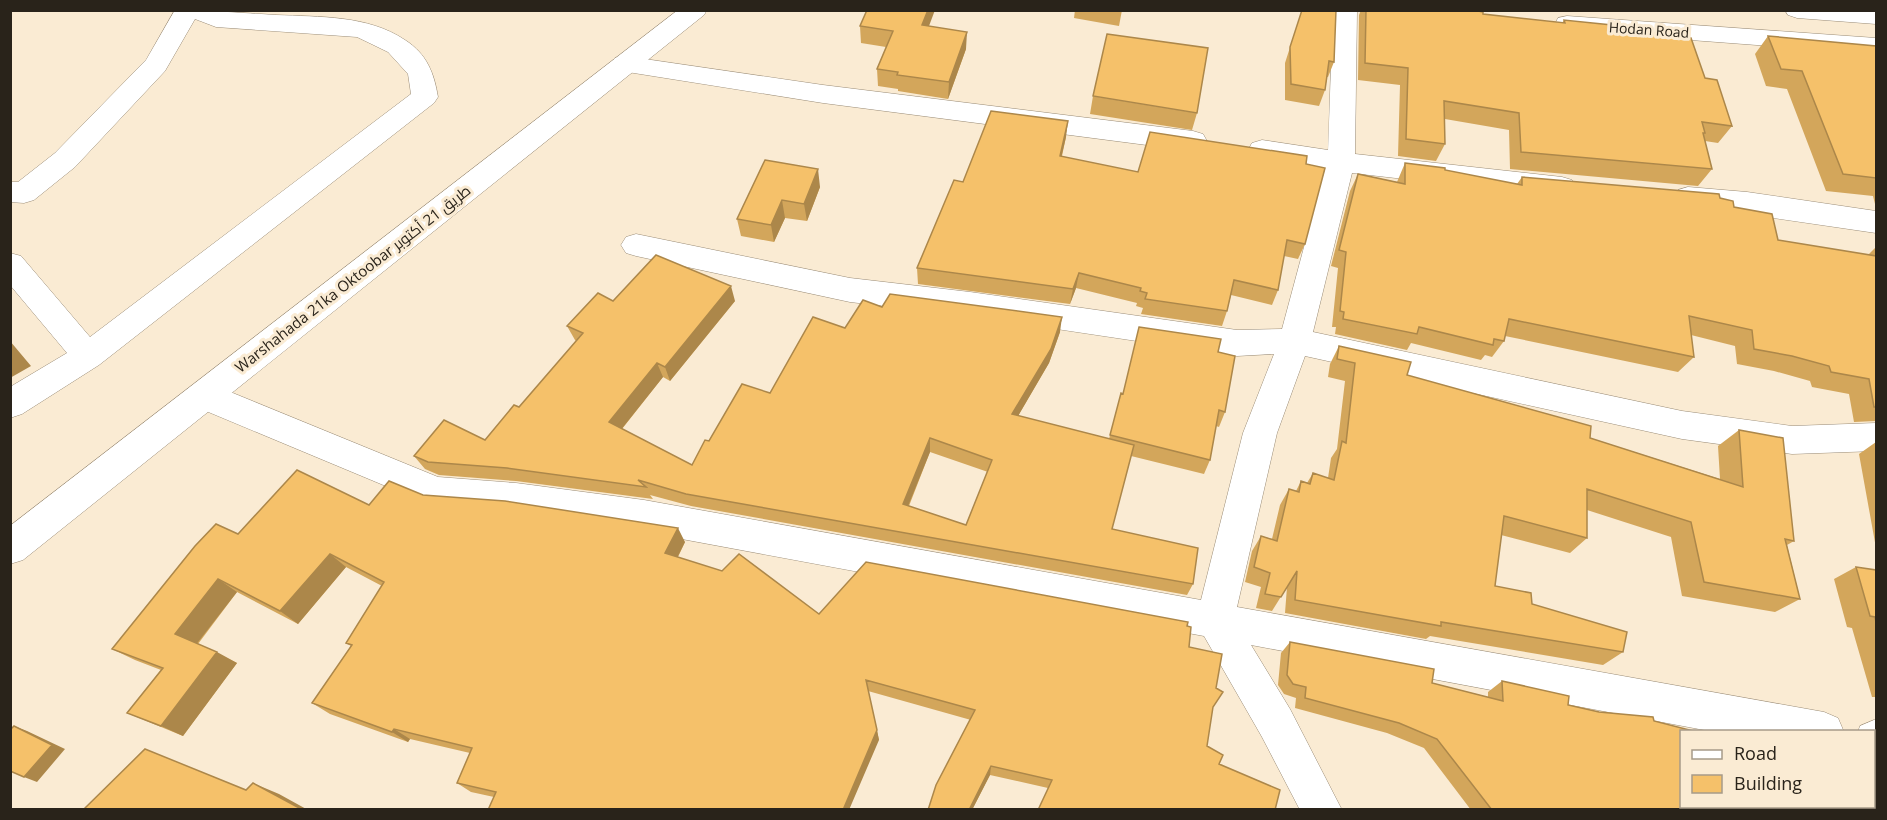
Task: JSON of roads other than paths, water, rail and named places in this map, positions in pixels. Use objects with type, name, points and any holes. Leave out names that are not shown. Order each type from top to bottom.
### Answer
[{"type":"street","points":[[10,192],[24,193],[65,160],[156,65],[188,10]]},
{"type":"street","points":[[10,404],[88,356],[424,97],[421,72],[397,46],[362,30],[216,19],[195,10]]},
{"type":"street","name":"Warshahada 21ka Oktoobar طريق 21 أكتوبر","points":[[10,548],[695,10]]},
{"type":"street","points":[[1322,810],[1276,723],[1215,620],[1260,433],[1295,341],[1341,162],[1345,10]]},
{"type":"street","points":[[1797,10],[1876,16]]},
{"type":"street","name":"Hodan Road","points":[[1549,22],[1876,46]]},
{"type":"street","points":[[624,64],[823,94],[1341,162],[1587,189]]},
{"type":"street","points":[[1667,196],[1746,202],[1876,222]]},
{"type":"street","points":[[636,245],[849,290],[970,304],[1238,344],[1295,341],[1682,425],[1737,434],[1792,440],[1876,437]]},
{"type":"street","points":[[10,264],[88,356]]},
{"type":"street","points":[[206,396],[436,492],[516,498],[645,516],[1813,730]]}]
